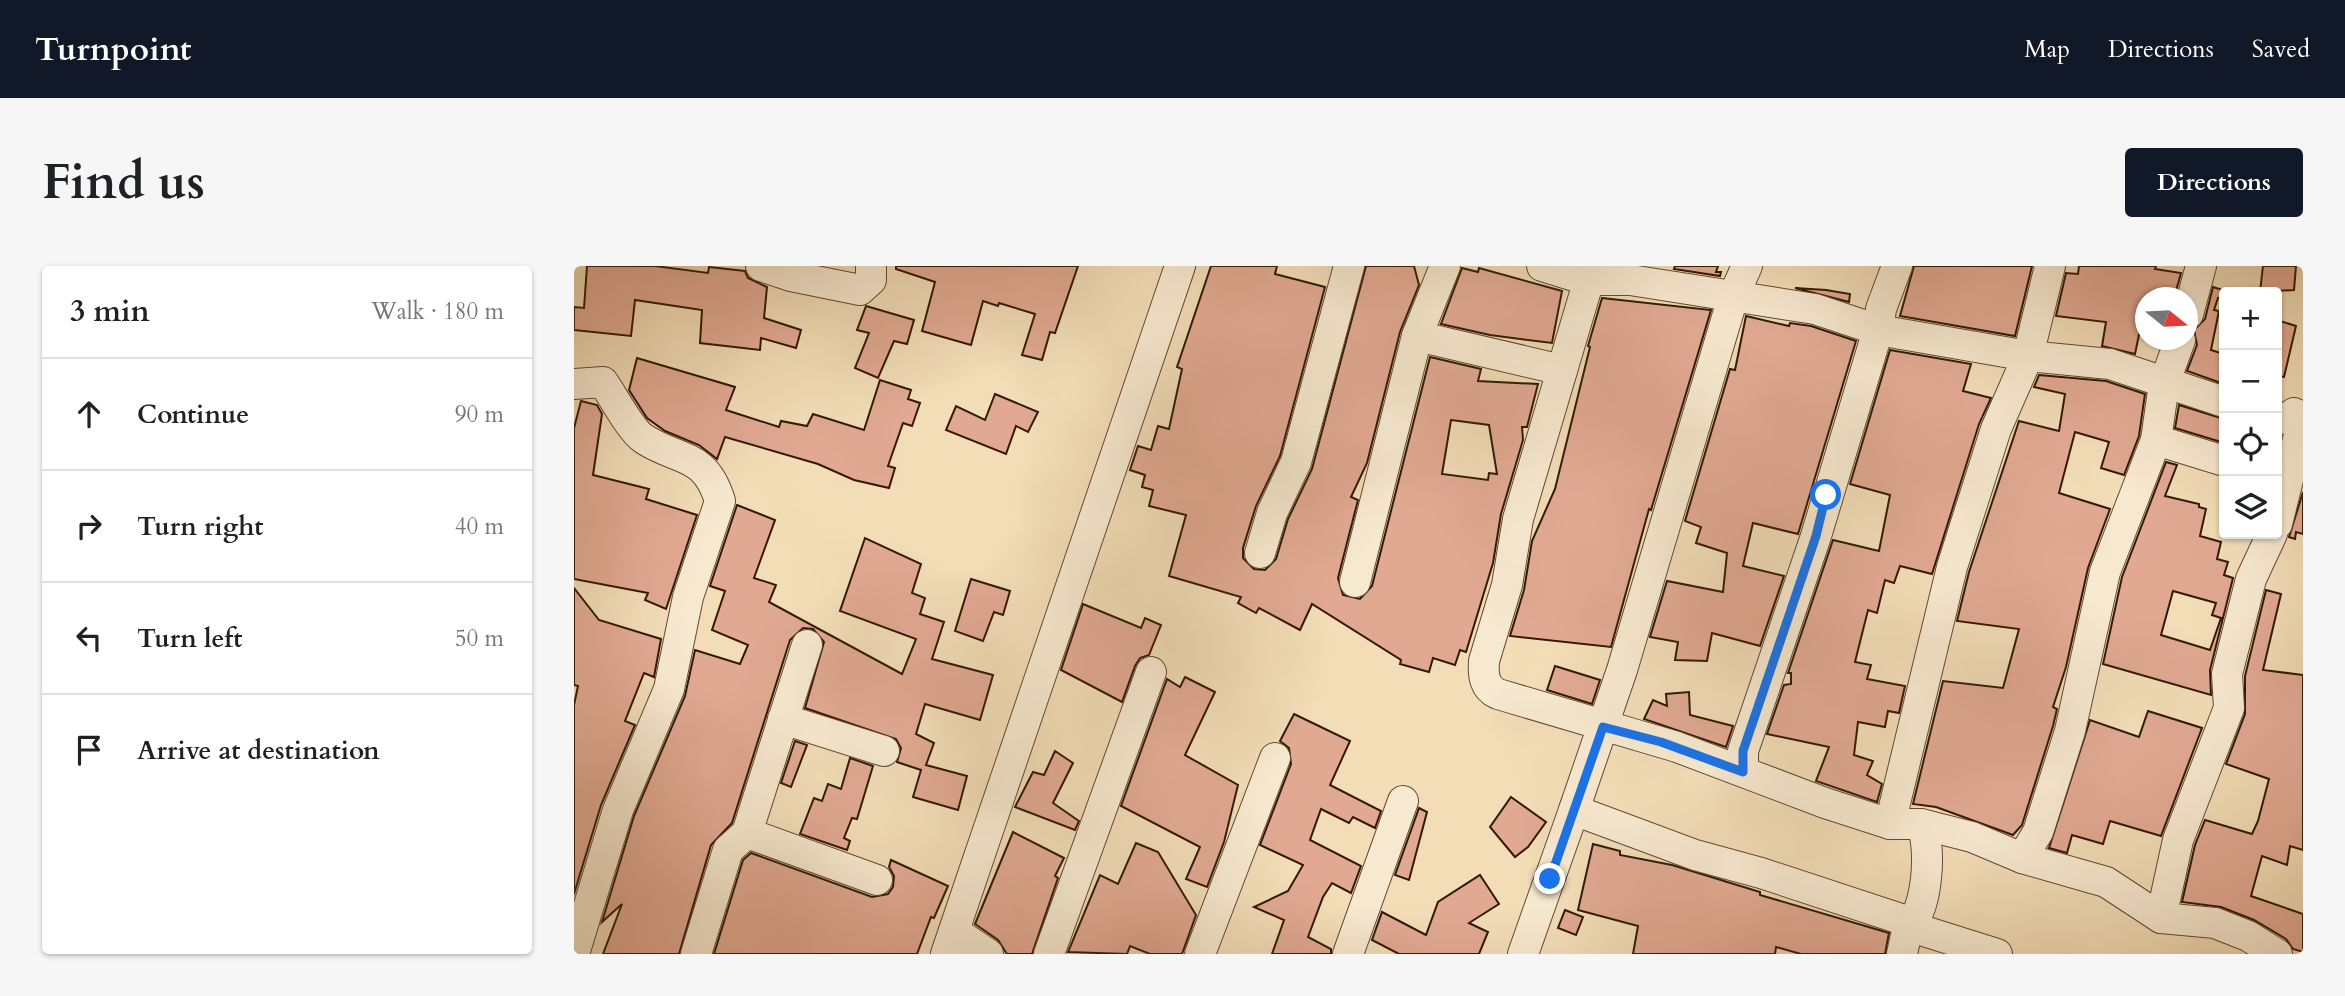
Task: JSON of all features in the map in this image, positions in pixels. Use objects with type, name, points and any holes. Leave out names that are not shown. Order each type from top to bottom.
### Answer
[{"type":"street","points":[[761,266],[791,271],[860,290],[871,280],[870,266]]},
{"type":"street","points":[[988,954],[950,942],[1078,559],[1180,266]]},
{"type":"street","points":[[1260,552],[1272,513],[1296,462],[1349,266]]},
{"type":"street","points":[[1355,582],[1417,336],[1445,266]]},
{"type":"street","points":[[1542,266],[1815,309],[1878,330],[2028,356],[2110,364],[2219,400]]},
{"type":"street","points":[[1523,954],[1603,727],[1710,384],[1733,297],[1747,266]]},
{"type":"street","points":[[1743,772],[1743,751],[1816,536],[1878,330],[1881,309],[1897,266]]},
{"type":"street","points":[[1890,824],[1952,567],[1996,429],[2028,356],[2050,266]]},
{"type":"street","points":[[2195,287],[2201,266]]},
{"type":"street","points":[[1590,273],[1518,519],[1507,585],[1483,674],[1493,692],[1556,709],[1603,727],[1661,742],[1890,824],[1921,824],[1972,838],[2022,858],[2106,882],[2161,918],[2215,923],[2258,942],[2277,954]]},
{"type":"street","points":[[1417,336],[1562,370]]},
{"type":"street","points":[[2022,858],[2038,832],[2070,731],[2105,572],[2156,440],[2164,384],[2176,350]]},
{"type":"street","points":[[574,384],[603,382],[642,439],[701,465],[710,476],[720,501],[688,597],[669,689],[618,810],[574,954]]},
{"type":"street","points":[[2282,418],[2287,419],[2294,413],[2302,419],[2282,480]]},
{"type":"street","points":[[2156,440],[2219,459]]},
{"type":"street","points":[[2161,918],[2178,840],[2229,708],[2227,674],[2250,579],[2270,539]]},
{"type":"street","points":[[696,954],[728,850],[747,834],[807,645]]},
{"type":"street","points":[[1049,954],[1151,672]]},
{"type":"street","points":[[783,719],[884,751]]},
{"type":"street","points":[[1200,954],[1275,758]]},
{"type":"street","points":[[1348,954],[1403,801]]},
{"type":"street","points":[[1574,810],[1695,855],[1761,873],[1907,935],[1997,954]]},
{"type":"street","points":[[1907,935],[1922,897],[1928,836],[1921,824]]},
{"type":"street","points":[[747,834],[877,880]]},
{"type":"building","points":[[587,266],[655,266],[708,273],[709,267],[745,271],[748,278],[767,287],[764,318],[801,330],[796,348],[761,338],[760,350],[700,343],[702,310],[635,300],[631,336],[574,330],[574,307],[584,308]]},
{"type":"building","points":[[896,266],[1078,266],[1055,333],[1050,332],[1042,360],[1022,355],[1035,314],[999,303],[998,306],[983,301],[971,345],[922,331],[935,282],[896,269]]},
{"type":"building","points":[[1211,266],[1277,266],[1275,274],[1325,287],[1280,456],[1256,506],[1243,548],[1243,558],[1254,569],[1265,570],[1276,559],[1288,519],[1312,469],[1366,266],[1414,266],[1419,285],[1400,332],[1367,463],[1351,497],[1358,500],[1338,578],[1343,595],[1360,599],[1372,586],[1430,357],[1481,369],[1478,381],[1538,384],[1527,427],[1522,427],[1523,440],[1501,514],[1493,563],[1466,652],[1460,650],[1455,665],[1433,658],[1429,672],[1400,664],[1401,660],[1312,604],[1300,630],[1259,608],[1256,613],[1238,603],[1241,597],[1169,576],[1186,515],[1149,506],[1153,490],[1142,487],[1145,475],[1130,470],[1138,446],[1151,450],[1158,426],[1169,429],[1182,369],[1177,367]],"holes":[[[1451,420],[1489,425],[1497,474],[1489,473],[1488,480],[1442,474]]]},
{"type":"building","points":[[1675,266],[1718,266],[1716,272],[1721,272],[1720,276],[1674,269]]},
{"type":"building","points":[[1914,266],[2032,266],[2015,336],[1900,316]]},
{"type":"building","points":[[2079,266],[2156,266],[2155,269],[2181,273],[2177,287],[2135,287],[2135,354],[2102,346],[2106,322],[2056,316],[2066,273],[2078,274]]},
{"type":"building","points":[[2263,266],[2296,266],[2294,290],[2261,287]]},
{"type":"building","points":[[1462,268],[1478,272],[1479,268],[1562,291],[1552,343],[1490,335],[1441,324]]},
{"type":"building","points":[[2213,287],[2219,289],[2219,298],[2214,310],[2219,311],[2211,350],[2219,352],[2219,382],[2187,371],[2195,350],[2198,350],[2198,326],[2205,319]]},
{"type":"building","points":[[1795,288],[1850,294],[1849,302]]},
{"type":"building","points":[[1602,298],[1711,310],[1651,510],[1649,509],[1611,647],[1510,636],[1524,590],[1532,541],[1555,489],[1590,347],[1588,346]]},
{"type":"building","points":[[866,306],[914,320],[907,344],[894,341],[878,378],[855,368],[869,333],[857,330]]},
{"type":"building","points":[[1746,316],[1789,326],[1790,323],[1811,326],[1856,341],[1798,534],[1753,523],[1743,566],[1784,576],[1760,646],[1712,633],[1707,661],[1675,660],[1678,642],[1650,637],[1667,581],[1723,592],[1727,553],[1696,543],[1701,527],[1685,521],[1730,369],[1735,370]]},
{"type":"building","points":[[2282,322],[2296,326],[2282,377]]},
{"type":"building","points":[[1890,350],[1971,364],[1963,391],[1991,398],[1979,424],[1932,574],[1900,566],[1894,583],[1885,580],[1877,613],[1868,610],[1855,662],[1871,665],[1867,679],[1905,686],[1899,713],[1888,711],[1885,727],[1858,722],[1854,755],[1873,761],[1867,775],[1882,784],[1877,802],[1816,781],[1829,747],[1767,734],[1784,685],[1791,684],[1791,673],[1788,673],[1833,540],[1879,551],[1890,495],[1850,484]]},
{"type":"building","points":[[637,358],[735,387],[726,410],[779,427],[781,421],[807,426],[813,414],[864,430],[880,380],[911,390],[908,399],[920,403],[912,426],[903,423],[888,466],[895,468],[889,488],[854,480],[818,464],[725,437],[717,459],[699,445],[665,431],[647,418],[629,390]]},
{"type":"building","points":[[2039,375],[2106,381],[2145,394],[2139,436],[2124,475],[2101,468],[2109,442],[2075,432],[2059,493],[2110,509],[2088,568],[2066,667],[2053,707],[2057,709],[2053,726],[2022,825],[2013,835],[1936,807],[1913,804],[1943,681],[2003,688],[2019,629],[1957,621],[1969,572],[2019,421],[2059,431],[2065,394],[2034,387]]},
{"type":"building","points":[[995,394],[1038,412],[1028,432],[1016,426],[1006,454],[946,430],[956,406],[985,420]]},
{"type":"building","points":[[581,401],[597,405],[602,414],[593,475],[649,489],[646,499],[697,515],[666,609],[645,600],[648,593],[574,579],[574,428]]},
{"type":"building","points":[[2179,405],[2219,417],[2219,441],[2175,428]]},
{"type":"building","points":[[2166,462],[2177,465],[2165,496],[2199,504],[2199,507],[2206,509],[2200,536],[2221,542],[2217,559],[2228,562],[2224,575],[2233,578],[2210,670],[2211,695],[2103,664],[2122,577]],"holes":[[[2173,591],[2216,603],[2212,615],[2221,618],[2210,650],[2161,635]]]},
{"type":"building","points":[[2303,492],[2303,534],[2296,532],[2295,539],[2289,537]]},
{"type":"building","points":[[737,505],[775,520],[754,578],[776,585],[769,602],[902,674],[916,639],[840,611],[865,538],[921,564],[912,593],[925,598],[920,614],[944,622],[932,659],[993,675],[980,720],[925,704],[916,734],[934,743],[926,765],[967,776],[958,810],[913,797],[921,770],[897,762],[901,748],[896,739],[805,708],[824,642],[813,629],[803,628],[790,640],[732,823],[711,845],[679,954],[603,954],[622,904],[602,922],[634,816],[685,696],[695,650],[740,664],[748,645],[712,630],[725,591],[710,586]]},
{"type":"building","points":[[971,579],[1010,591],[1003,615],[994,612],[983,641],[955,631]]},
{"type":"building","points":[[574,588],[599,620],[661,639],[654,677],[644,673],[625,721],[635,725],[601,805],[574,894],[574,705],[578,686],[574,685]]},
{"type":"building","points":[[2266,590],[2281,594],[2263,670],[2303,675],[2303,850],[2290,846],[2287,865],[2262,856],[2251,896],[2303,914],[2303,952],[2293,949],[2286,939],[2254,920],[2221,907],[2182,902],[2195,845],[2205,820],[2252,834],[2258,821],[2269,779],[2226,764],[2245,714],[2245,676]]},
{"type":"building","points":[[1083,604],[1141,628],[1145,618],[1161,625],[1149,655],[1140,658],[1135,666],[1122,702],[1061,670]]},
{"type":"building","points":[[1555,666],[1600,680],[1592,704],[1547,690]]},
{"type":"building","points":[[1185,677],[1215,692],[1185,755],[1238,785],[1224,842],[1207,887],[1186,879],[1200,847],[1121,806],[1167,679],[1180,687]]},
{"type":"building","points":[[1689,692],[1690,715],[1733,726],[1726,747],[1644,719],[1653,700],[1667,706],[1666,694]]},
{"type":"building","points":[[2148,711],[2202,728],[2161,836],[2110,821],[2103,844],[2072,835],[2067,853],[2049,848],[2090,720],[2139,737]]},
{"type":"building","points":[[1294,714],[1350,741],[1330,785],[1381,811],[1375,828],[1353,817],[1349,823],[1321,809],[1310,840],[1361,866],[1351,893],[1332,883],[1323,897],[1308,937],[1331,949],[1331,954],[1272,954],[1284,920],[1254,907],[1288,891],[1303,865],[1260,845],[1291,764],[1289,748],[1280,741]]},
{"type":"building","points":[[795,741],[807,745],[791,787],[781,783]]},
{"type":"building","points":[[1055,751],[1073,763],[1053,803],[1079,821],[1075,830],[1015,807],[1033,772],[1044,775]]},
{"type":"building","points":[[850,758],[873,766],[857,819],[852,818],[844,838],[850,841],[847,850],[800,834],[814,798],[822,801],[828,784],[841,789]]},
{"type":"building","points":[[1511,797],[1546,822],[1528,847],[1515,857],[1490,827]]},
{"type":"building","points":[[1419,808],[1427,812],[1409,880],[1395,875]]},
{"type":"building","points":[[1013,832],[1064,858],[1055,876],[1058,878],[1032,954],[1007,954],[998,940],[975,924]]},
{"type":"building","points":[[1136,843],[1158,852],[1196,915],[1182,954],[1150,954],[1130,946],[1127,954],[1068,952],[1100,875],[1118,884]]},
{"type":"building","points":[[1593,844],[1620,851],[1620,855],[1672,865],[1760,892],[1760,895],[1889,933],[1885,954],[1801,954],[1776,947],[1775,954],[1633,954],[1638,926],[1578,910]]},
{"type":"building","points":[[751,853],[872,897],[888,894],[893,887],[894,876],[889,867],[891,860],[948,886],[934,918],[931,917],[917,954],[714,954],[743,860]]},
{"type":"building","points":[[1480,875],[1499,904],[1469,923],[1488,932],[1479,954],[1399,954],[1372,940],[1382,912],[1426,935],[1438,902]]},
{"type":"building","points":[[1565,910],[1583,917],[1576,935],[1558,928]]},
{"type":"route","points":[[1550,879],[1603,727],[1661,742],[1743,772],[1743,751],[1816,536],[1826,495]]}]
